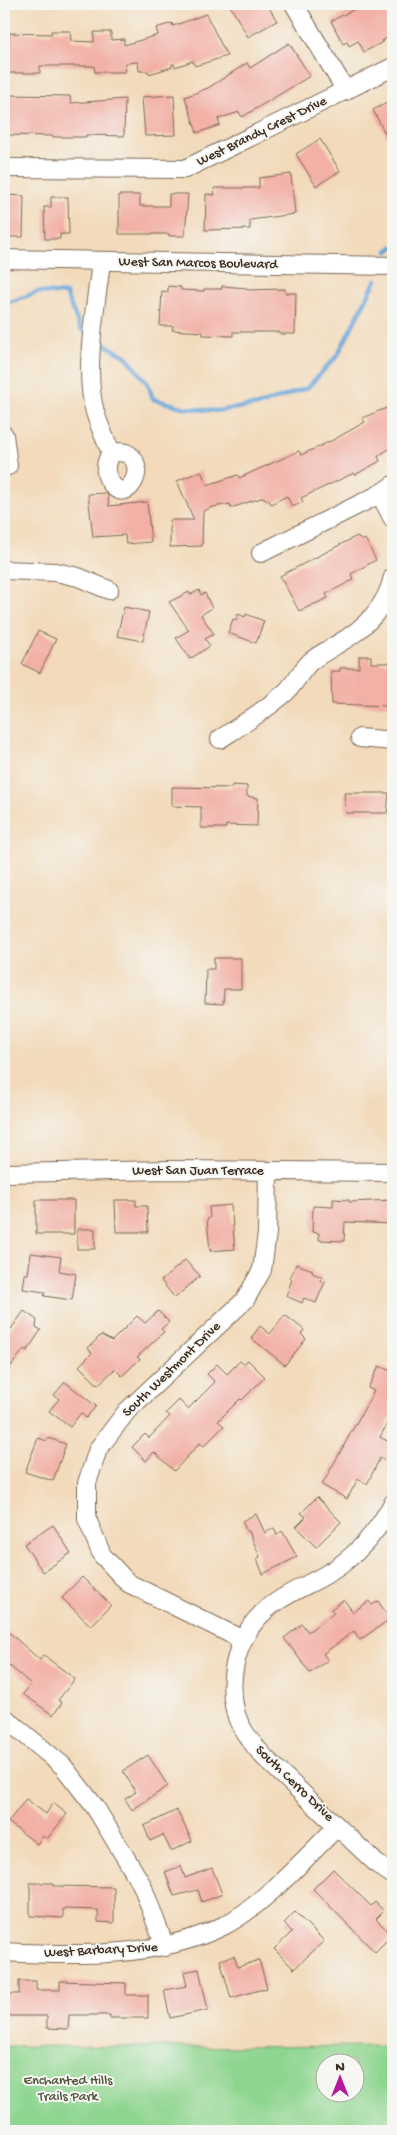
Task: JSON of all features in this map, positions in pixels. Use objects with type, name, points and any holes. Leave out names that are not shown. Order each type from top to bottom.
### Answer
[{"type":"street","points":[[294,4],[346,90]]},
{"type":"street","name":"West Brandy Crest Drive","points":[[4,168],[185,169],[393,67]]},
{"type":"street","name":"West San Marcos Boulevard","points":[[4,259],[393,266]]},
{"type":"street","points":[[101,262],[91,350],[91,378],[95,412],[110,452]]},
{"type":"street","points":[[4,434],[8,466]]},
{"type":"street","points":[[261,553],[387,490],[393,519]]},
{"type":"street","points":[[4,570],[56,572],[78,576],[109,590]]},
{"type":"street","points":[[220,739],[265,709],[287,691],[309,664],[320,654],[359,631],[378,612],[391,586],[393,577]]},
{"type":"street","points":[[360,738],[393,740]]},
{"type":"street","name":"West San Juan Terrace","points":[[4,1173],[172,1170],[393,1172]]},
{"type":"street","name":"South Westmont Drive","points":[[242,1640],[128,1583],[102,1554],[87,1519],[87,1483],[98,1449],[127,1411],[245,1300],[262,1270],[267,1233],[268,1171]]},
{"type":"street","name":"South Cerro Drive","points":[[393,1504],[369,1540],[342,1565],[266,1609],[248,1629],[242,1640],[235,1662],[234,1693],[236,1714],[250,1740],[265,1758],[377,1864],[393,1875]]},
{"type":"street","points":[[4,1717],[64,1766],[96,1807],[142,1885],[166,1948]]},
{"type":"street","name":"West Barbary Drive","points":[[4,1952],[63,1956],[166,1948],[224,1926],[261,1900],[337,1826]]},
{"type":"green space","name":"Enchanted Hills Trails Park","points":[[4,2046],[393,2046],[393,2131],[4,2131]]},
{"type":"building","points":[[229,4],[267,4],[277,21],[248,37]]},
{"type":"building","points":[[365,4],[393,4],[393,34],[383,42],[364,52],[358,41],[349,46],[347,42],[343,44],[331,21]]},
{"type":"building","points":[[206,14],[227,56],[195,66],[193,61],[175,67],[172,64],[172,67],[149,74],[148,71],[139,71],[138,62],[126,63],[125,72],[95,72],[94,66],[40,66],[40,73],[8,73],[9,33],[52,34],[51,31],[70,31],[71,41],[94,42],[94,32],[111,32],[111,40],[124,39],[124,45],[158,35],[156,28],[172,23],[173,26]]},
{"type":"building","points":[[289,43],[310,76],[242,117],[239,112],[218,119],[220,125],[197,133],[185,97],[208,88],[247,63],[250,68]]},
{"type":"building","points":[[8,95],[70,96],[71,103],[125,99],[124,136],[86,135],[86,137],[52,137],[8,135]]},
{"type":"building","points":[[174,95],[176,135],[145,136],[142,97]]},
{"type":"building","points":[[393,100],[393,149],[373,110]]},
{"type":"building","points":[[320,139],[340,171],[316,186],[296,154]]},
{"type":"building","points":[[291,174],[295,214],[250,220],[250,229],[205,230],[206,194],[215,195],[214,188],[259,188],[259,178]]},
{"type":"building","points":[[169,194],[188,194],[185,236],[169,236],[169,234],[119,234],[119,195],[140,195],[140,206],[169,206]]},
{"type":"building","points":[[4,195],[24,196],[23,237],[4,237]]},
{"type":"building","points":[[51,197],[68,197],[69,234],[60,234],[60,239],[45,239],[44,207],[51,207]]},
{"type":"building","points":[[168,286],[181,287],[181,290],[204,291],[204,289],[222,289],[222,286],[247,288],[247,290],[285,289],[285,293],[296,293],[295,334],[280,334],[280,332],[233,332],[233,336],[203,335],[203,332],[172,330],[173,326],[160,326],[162,291],[168,292]]},
{"type":"building","points":[[389,407],[393,418],[393,438],[390,440],[392,447],[378,456],[380,461],[355,475],[354,473],[301,498],[303,502],[292,507],[287,496],[271,504],[264,497],[231,508],[230,504],[203,511],[202,546],[170,547],[170,520],[194,520],[177,481],[201,471],[207,485],[238,475],[239,478],[299,451],[301,455],[335,439],[365,422],[362,418]]},
{"type":"building","points":[[106,493],[109,506],[147,502],[151,542],[126,544],[125,535],[93,537],[88,494]]},
{"type":"building","points":[[357,536],[362,541],[365,539],[376,560],[351,574],[353,580],[326,594],[328,598],[299,611],[280,576]]},
{"type":"building","points":[[199,590],[201,595],[205,593],[212,608],[201,615],[214,634],[205,639],[210,646],[190,659],[176,638],[189,630],[169,602],[189,592],[190,595]]},
{"type":"building","points":[[124,607],[149,612],[143,641],[117,636]]},
{"type":"building","points":[[238,614],[245,617],[246,614],[264,621],[256,643],[228,633],[233,619],[236,620]]},
{"type":"building","points":[[38,631],[56,639],[40,673],[22,664]]},
{"type":"building","points":[[359,656],[371,656],[371,663],[390,663],[390,666],[393,666],[393,703],[390,703],[390,706],[332,704],[331,671],[340,671],[340,668],[359,668]]},
{"type":"building","points":[[232,785],[247,786],[247,796],[258,798],[257,826],[226,825],[226,828],[201,828],[201,807],[172,806],[172,787],[232,788]]},
{"type":"building","points":[[344,793],[389,793],[387,813],[346,813]]},
{"type":"building","points":[[214,958],[241,958],[241,989],[224,989],[223,1004],[205,1003],[206,969],[214,969]]},
{"type":"building","points":[[333,1199],[349,1200],[349,1202],[393,1200],[393,1224],[345,1222],[344,1241],[319,1240],[319,1233],[312,1232],[313,1206],[333,1207]]},
{"type":"building","points":[[36,1200],[74,1200],[74,1234],[36,1234]]},
{"type":"building","points":[[115,1200],[136,1200],[136,1206],[147,1206],[148,1232],[116,1232]]},
{"type":"building","points":[[231,1205],[235,1249],[210,1251],[207,1219],[210,1218],[209,1207]]},
{"type":"building","points":[[77,1229],[95,1229],[95,1249],[77,1249]]},
{"type":"building","points":[[31,1253],[61,1257],[59,1271],[76,1274],[72,1300],[44,1296],[45,1292],[23,1289],[25,1274],[28,1274]]},
{"type":"building","points":[[185,1260],[200,1276],[175,1298],[161,1281]]},
{"type":"building","points":[[296,1264],[313,1270],[312,1273],[322,1277],[321,1281],[325,1282],[316,1303],[304,1298],[302,1303],[286,1296],[292,1279],[290,1278]]},
{"type":"building","points":[[24,1311],[37,1320],[36,1327],[41,1330],[27,1351],[24,1349],[4,1375],[4,1324],[11,1329]]},
{"type":"building","points":[[158,1311],[169,1322],[161,1329],[164,1332],[137,1357],[140,1359],[122,1376],[115,1369],[98,1385],[79,1366],[92,1353],[88,1348],[101,1335],[112,1341],[137,1316],[145,1323]]},
{"type":"building","points":[[285,1315],[304,1330],[301,1334],[306,1339],[285,1365],[251,1338],[260,1326],[270,1334]]},
{"type":"building","points":[[248,1360],[265,1377],[218,1421],[224,1426],[204,1446],[200,1443],[174,1471],[154,1452],[146,1461],[132,1447],[145,1434],[149,1438],[170,1416],[166,1413],[179,1400],[188,1409],[215,1382],[207,1374],[217,1364],[227,1374],[240,1361],[243,1364]]},
{"type":"building","points":[[379,1366],[393,1372],[393,1413],[380,1437],[393,1444],[393,1447],[385,1461],[380,1458],[367,1484],[358,1479],[347,1499],[322,1485],[374,1391],[368,1388]]},
{"type":"building","points":[[65,1382],[96,1406],[86,1418],[81,1413],[70,1427],[49,1411],[59,1399],[54,1395]]},
{"type":"building","points":[[38,1438],[47,1441],[48,1438],[66,1444],[53,1481],[25,1472]]},
{"type":"building","points":[[317,1497],[341,1522],[316,1547],[296,1527],[306,1517],[301,1513]]},
{"type":"building","points":[[256,1514],[265,1533],[274,1528],[277,1535],[282,1531],[297,1557],[263,1574],[257,1559],[260,1557],[249,1531],[247,1532],[242,1521]]},
{"type":"building","points":[[53,1525],[71,1553],[43,1572],[24,1544]]},
{"type":"building","points":[[82,1577],[111,1605],[91,1626],[62,1598]]},
{"type":"building","points":[[344,1600],[353,1612],[369,1601],[372,1605],[378,1601],[390,1619],[360,1640],[354,1631],[323,1654],[328,1660],[310,1673],[284,1638],[302,1624],[308,1632],[334,1613],[331,1609]]},
{"type":"building","points":[[4,1628],[40,1660],[43,1655],[75,1679],[58,1700],[62,1703],[53,1715],[23,1694],[31,1684],[4,1661]]},
{"type":"building","points":[[148,1755],[168,1786],[132,1810],[125,1799],[136,1792],[123,1771]]},
{"type":"building","points":[[26,1799],[46,1814],[53,1803],[67,1814],[47,1839],[43,1836],[37,1844],[8,1822]]},
{"type":"building","points":[[177,1810],[192,1841],[171,1851],[163,1835],[150,1841],[144,1826]]},
{"type":"building","points":[[181,1866],[185,1878],[212,1868],[222,1894],[202,1902],[198,1890],[174,1896],[165,1872]]},
{"type":"building","points":[[333,1869],[371,1906],[375,1902],[384,1911],[376,1919],[392,1935],[375,1952],[313,1889]]},
{"type":"building","points":[[30,1883],[53,1883],[53,1886],[114,1887],[114,1923],[98,1922],[98,1910],[63,1909],[63,1918],[30,1916]]},
{"type":"building","points":[[295,1912],[324,1941],[294,1969],[274,1949],[292,1932],[284,1923]]},
{"type":"building","points":[[234,1956],[238,1967],[259,1960],[267,1988],[231,1998],[220,1960]]},
{"type":"building","points":[[199,1969],[208,2010],[170,2018],[164,1990],[187,1986],[184,1972]]},
{"type":"building","points":[[19,1981],[36,1981],[36,1990],[60,1990],[60,1981],[126,1983],[126,1995],[148,1995],[148,2018],[110,2018],[110,2015],[69,2015],[68,2029],[47,2028],[47,2016],[4,2016],[4,1994],[19,1994]]},
{"type":"waterway","points":[[388,251],[393,247]]},
{"type":"waterway","points":[[97,340],[127,357],[148,384],[153,399],[186,408],[216,411],[259,405],[307,388],[337,356],[376,280]]},
{"type":"waterway","points":[[4,304],[38,292],[66,294],[80,328],[88,334]]}]
